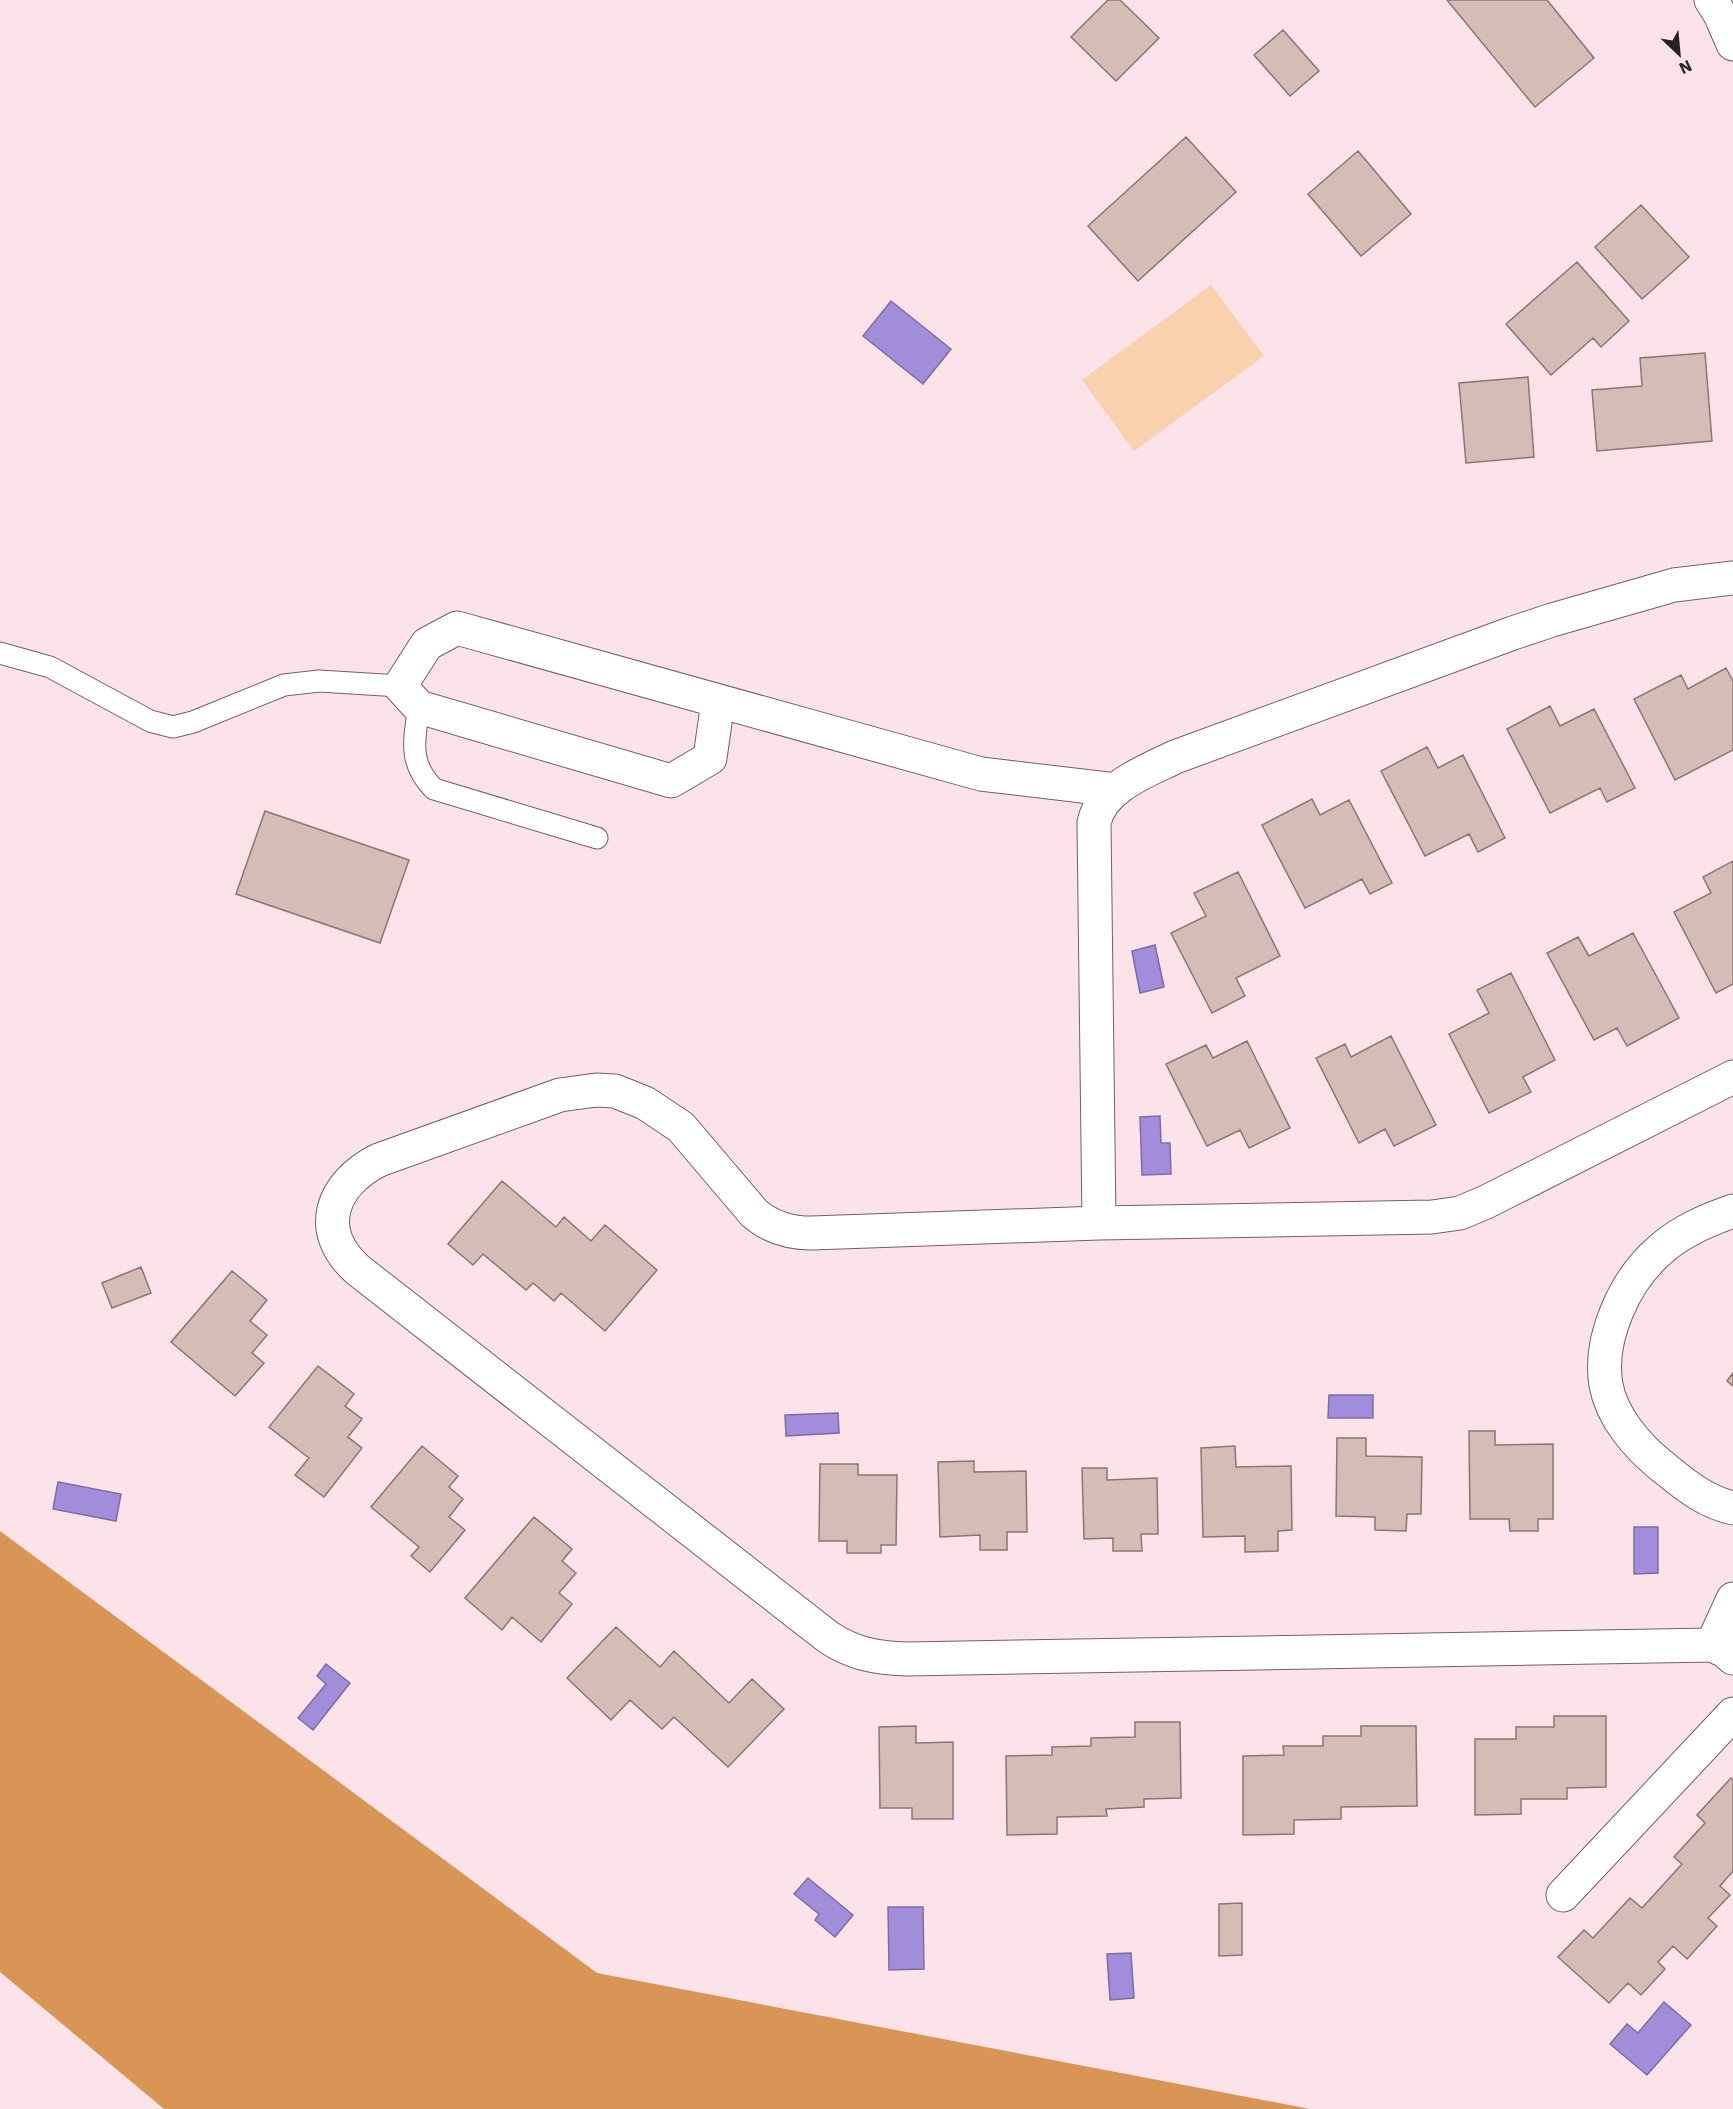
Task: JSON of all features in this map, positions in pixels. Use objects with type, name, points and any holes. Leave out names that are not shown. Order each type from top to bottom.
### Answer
[{"type":"street","points":[[1711,0],[1733,44]]},
{"type":"street","points":[[1099,1223],[1094,823],[1102,804],[1116,790],[1151,769],[1206,744],[1523,630],[1674,585],[1733,578]]},
{"type":"street","points":[[718,700],[710,758],[671,781],[410,697],[427,644],[457,628],[718,700],[981,774],[1116,790]]},
{"type":"street","points":[[1733,1077],[1486,1202],[1450,1215],[1420,1218],[1099,1223],[792,1232],[767,1223],[754,1213],[687,1133],[673,1120],[629,1096],[606,1090],[560,1095],[371,1164],[351,1179],[341,1191],[334,1207],[332,1220],[334,1233],[342,1250],[358,1270],[828,1637],[858,1653],[883,1659],[907,1659],[1722,1651],[1733,1599]]},
{"type":"street","points":[[1733,1211],[1692,1228],[1661,1249],[1646,1264],[1628,1289],[1614,1317],[1607,1343],[1605,1370],[1606,1386],[1616,1409],[1626,1428],[1647,1454],[1696,1493],[1733,1508]]},
{"type":"street","points":[[1563,1895],[1733,1714]]},
{"type":"lane","points":[[0,652],[50,667],[150,721],[173,727],[194,722],[284,686],[319,681],[410,697],[413,749],[423,778],[434,789],[597,838]]},
{"type":"shaded area","points":[[1211,285],[1264,356],[1134,451],[1082,380]]},
{"type":"shaded area","points":[[891,301],[951,349],[923,384],[863,336]]},
{"type":"shaded area","points":[[1155,945],[1164,987],[1140,993],[1132,951]]},
{"type":"shaded area","points":[[1160,1116],[1161,1143],[1170,1143],[1171,1174],[1142,1175],[1140,1117]]},
{"type":"shaded area","points":[[1329,1395],[1373,1395],[1373,1418],[1328,1418]]},
{"type":"shaded area","points":[[838,1413],[839,1433],[786,1436],[785,1415]]},
{"type":"shaded area","points":[[58,1482],[121,1494],[116,1521],[53,1509]]},
{"type":"shaded area","points":[[1634,1527],[1658,1527],[1658,1573],[1634,1574]]},
{"type":"shaded area","points":[[0,1531],[597,1973],[1310,2109],[164,2109],[0,1972]]},
{"type":"shaded area","points":[[326,1664],[350,1683],[313,1730],[298,1718],[326,1684],[317,1676]]},
{"type":"shaded area","points":[[808,1878],[853,1915],[835,1937],[815,1920],[819,1914],[794,1894]]},
{"type":"shaded area","points":[[888,1907],[923,1907],[924,1969],[889,1970]]},
{"type":"shaded area","points":[[1131,1953],[1134,1998],[1110,2000],[1107,1954]]},
{"type":"shaded area","points":[[1664,2002],[1691,2025],[1647,2075],[1610,2044],[1627,2024],[1638,2033]]},
{"type":"building","points":[[1108,0],[1120,0],[1159,38],[1116,81],[1071,37]]},
{"type":"building","points":[[1447,0],[1547,0],[1594,58],[1535,107]]},
{"type":"building","points":[[1283,30],[1319,71],[1290,96],[1254,55]]},
{"type":"building","points":[[1186,137],[1236,192],[1138,281],[1088,226]]},
{"type":"building","points":[[1358,151],[1411,214],[1361,256],[1308,194]]},
{"type":"building","points":[[1641,205],[1689,257],[1642,299],[1595,247]]},
{"type":"building","points":[[1577,262],[1629,321],[1601,347],[1593,338],[1551,375],[1506,324]]},
{"type":"building","points":[[1705,353],[1712,441],[1597,451],[1592,390],[1642,386],[1640,358]]},
{"type":"building","points":[[1528,377],[1534,457],[1466,463],[1459,383]]},
{"type":"building","points":[[1726,668],[1733,681],[1733,750],[1675,780],[1634,699],[1681,675],[1688,689]]},
{"type":"building","points":[[1550,706],[1560,726],[1594,709],[1635,788],[1607,802],[1600,788],[1550,813],[1507,729]]},
{"type":"building","points":[[1427,747],[1438,768],[1463,755],[1505,838],[1478,852],[1469,834],[1425,856],[1381,771]]},
{"type":"building","points":[[1312,799],[1320,815],[1349,800],[1392,883],[1370,894],[1362,879],[1305,908],[1262,825]]},
{"type":"building","points":[[265,811],[409,860],[380,943],[236,894]]},
{"type":"building","points":[[1733,861],[1733,984],[1716,993],[1674,912],[1711,893],[1703,877]]},
{"type":"building","points":[[1238,872],[1280,956],[1236,978],[1245,996],[1212,1013],[1171,933],[1206,916],[1194,893]]},
{"type":"building","points":[[1633,933],[1679,1018],[1627,1046],[1617,1028],[1594,1040],[1547,953],[1578,937],[1589,956]]},
{"type":"building","points":[[1511,973],[1555,1060],[1523,1077],[1531,1092],[1489,1113],[1449,1034],[1489,1013],[1477,990]]},
{"type":"building","points":[[1391,1036],[1436,1125],[1394,1146],[1385,1129],[1359,1143],[1316,1058],[1345,1044],[1351,1057]]},
{"type":"building","points":[[1247,1041],[1290,1128],[1249,1148],[1240,1130],[1207,1146],[1166,1064],[1206,1045],[1213,1058]]},
{"type":"building","points":[[502,1181],[556,1227],[564,1217],[591,1241],[605,1225],[657,1270],[605,1331],[561,1293],[554,1301],[533,1283],[526,1290],[483,1254],[473,1265],[448,1244]]},
{"type":"building","points":[[141,1267],[151,1293],[112,1308],[102,1283]]},
{"type":"building","points":[[232,1271],[267,1300],[250,1321],[267,1335],[252,1353],[264,1363],[235,1396],[171,1342]]},
{"type":"building","points":[[318,1366],[354,1394],[345,1406],[362,1419],[348,1437],[362,1448],[324,1497],[295,1475],[309,1458],[269,1427]]},
{"type":"building","points":[[1733,1373],[1733,1386],[1727,1381]]},
{"type":"building","points":[[1469,1431],[1495,1431],[1495,1445],[1553,1444],[1553,1519],[1538,1519],[1538,1531],[1510,1531],[1509,1519],[1470,1519]]},
{"type":"building","points":[[1337,1438],[1366,1438],[1366,1456],[1422,1457],[1421,1514],[1407,1514],[1406,1531],[1375,1530],[1375,1517],[1336,1516]]},
{"type":"building","points":[[422,1446],[458,1476],[449,1487],[463,1499],[449,1517],[465,1530],[430,1572],[411,1556],[419,1547],[371,1507]]},
{"type":"building","points":[[1235,1446],[1236,1467],[1291,1466],[1292,1530],[1278,1531],[1278,1551],[1245,1552],[1245,1536],[1203,1537],[1201,1448]]},
{"type":"building","points":[[974,1461],[974,1472],[1026,1471],[1027,1532],[1007,1532],[1007,1550],[980,1550],[980,1535],[940,1537],[938,1462]]},
{"type":"building","points":[[820,1464],[858,1464],[858,1475],[897,1475],[896,1545],[881,1545],[881,1553],[847,1553],[847,1541],[819,1541]]},
{"type":"building","points":[[1082,1468],[1107,1468],[1107,1480],[1157,1478],[1158,1534],[1141,1534],[1142,1551],[1113,1551],[1113,1538],[1084,1539]]},
{"type":"building","points":[[534,1517],[572,1549],[562,1561],[576,1573],[559,1593],[572,1604],[541,1642],[512,1617],[502,1630],[465,1598]]},
{"type":"building","points":[[616,1627],[660,1667],[674,1651],[729,1703],[752,1679],[784,1709],[728,1767],[674,1717],[662,1729],[630,1700],[611,1720],[567,1678]]},
{"type":"building","points":[[1554,1716],[1606,1716],[1606,1787],[1567,1788],[1567,1799],[1521,1799],[1521,1814],[1475,1815],[1475,1739],[1516,1739],[1516,1727],[1554,1727]]},
{"type":"building","points":[[1135,1722],[1180,1722],[1181,1798],[1144,1799],[1144,1807],[1106,1809],[1107,1816],[1057,1817],[1057,1834],[1007,1835],[1006,1756],[1052,1755],[1052,1747],[1091,1746],[1091,1738],[1135,1737]]},
{"type":"building","points":[[916,1726],[916,1743],[953,1742],[953,1819],[912,1819],[912,1808],[880,1808],[879,1727]]},
{"type":"building","points":[[1361,1726],[1416,1726],[1417,1806],[1341,1807],[1341,1819],[1294,1820],[1294,1834],[1243,1835],[1243,1756],[1284,1755],[1283,1746],[1323,1746],[1323,1736],[1361,1736]]},
{"type":"building","points":[[1731,1778],[1733,1780],[1733,1871],[1720,1886],[1730,1895],[1708,1918],[1717,1926],[1687,1959],[1673,1946],[1658,1962],[1665,1969],[1641,1995],[1628,1983],[1609,2003],[1558,1957],[1584,1930],[1593,1938],[1630,1898],[1642,1908],[1682,1864],[1674,1857],[1705,1823],[1697,1815]]},
{"type":"building","points":[[1242,1903],[1242,1955],[1219,1956],[1219,1904]]}]
